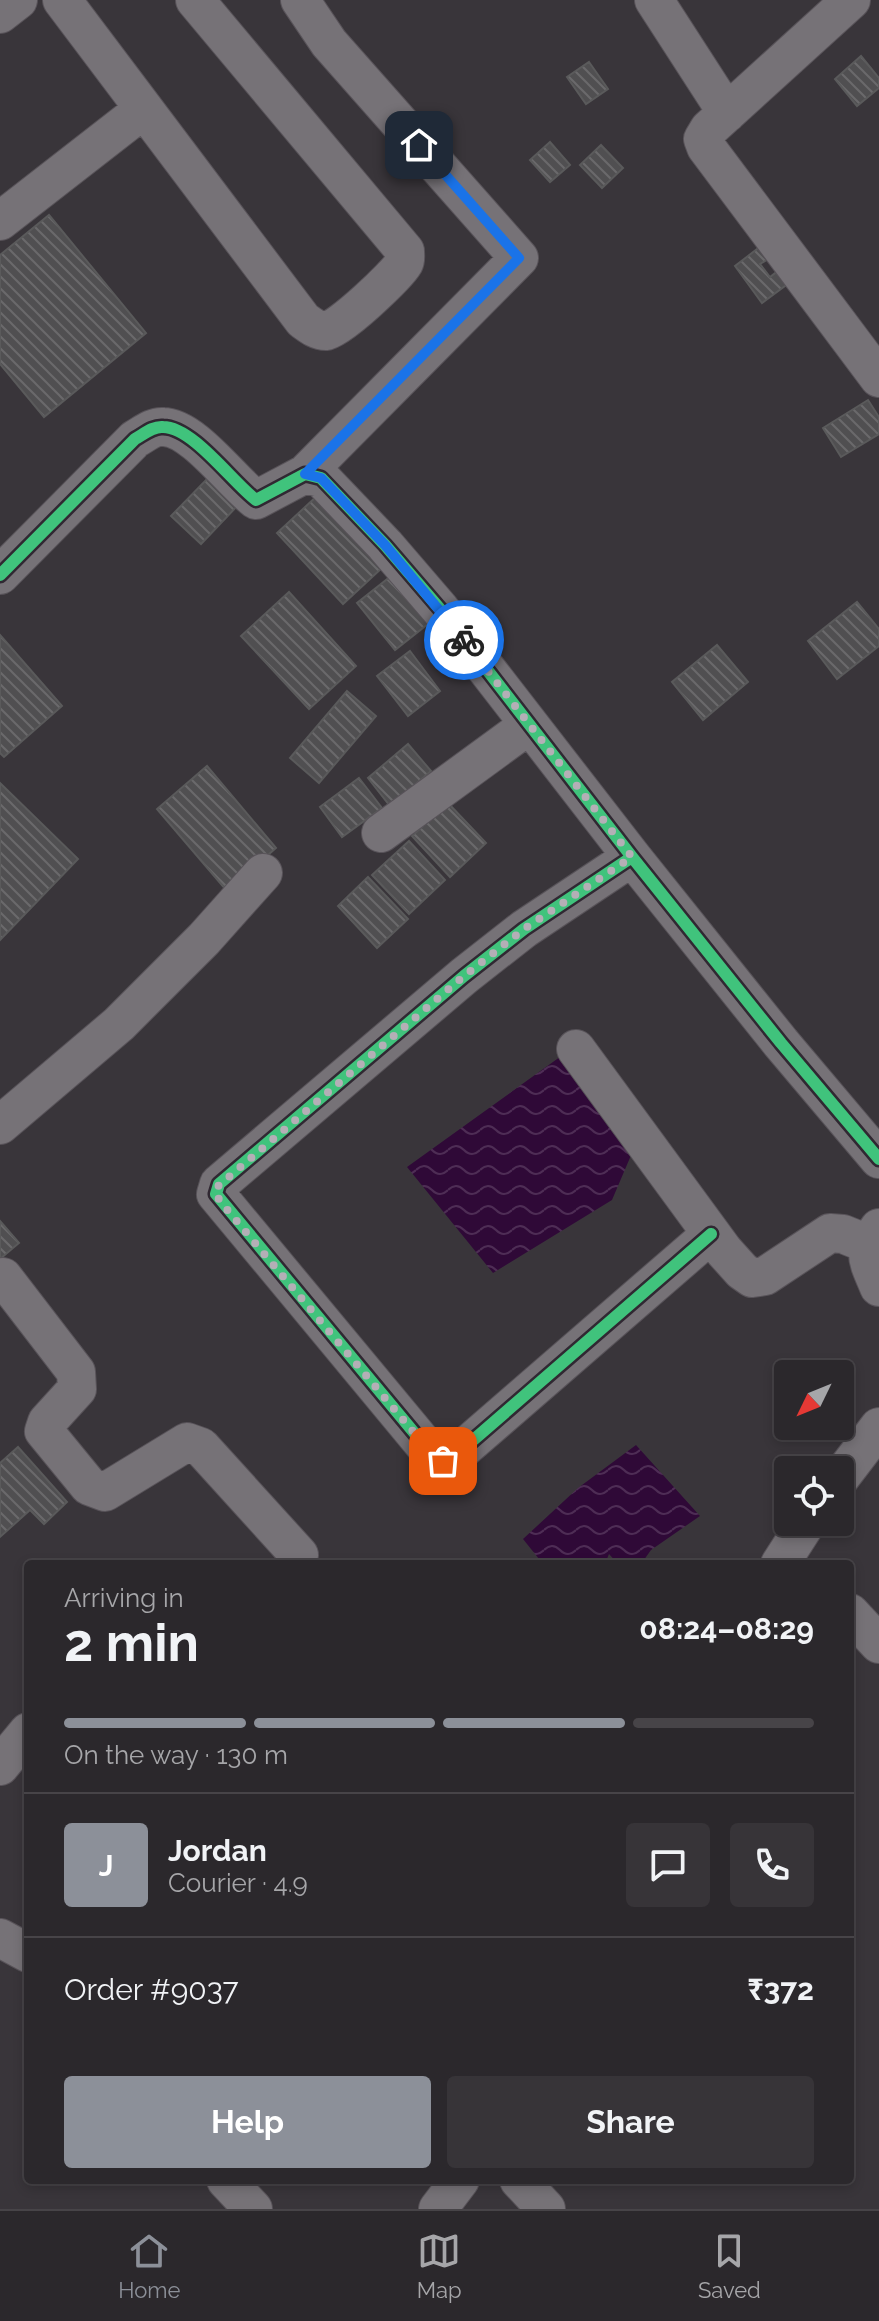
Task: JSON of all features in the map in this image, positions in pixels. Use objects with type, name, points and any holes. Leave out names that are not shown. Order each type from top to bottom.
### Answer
[{"type":"street","points":[[0,14],[18,0]]},
{"type":"street","points":[[62,0],[303,320],[325,331],[335,327],[358,310],[404,264],[405,251],[195,0]]},
{"type":"street","points":[[0,575],[135,439],[151,429],[161,426],[182,432],[256,500],[305,474],[519,258],[329,43],[300,0]]},
{"type":"street","points":[[654,0],[727,113]]},
{"type":"street","points":[[851,0],[727,113],[703,139],[879,378]]},
{"type":"street","points":[[0,221],[144,109]]},
{"type":"street","points":[[305,474],[321,478],[440,609],[632,857],[781,1043],[879,1159]]},
{"type":"street","points":[[381,833],[529,725]]},
{"type":"street","points":[[632,857],[524,929],[464,976],[219,1184],[216,1194],[426,1447],[443,1461],[456,1455],[711,1234]]},
{"type":"street","points":[[0,1125],[119,1024],[204,939],[263,873]]},
{"type":"street","points":[[576,1049],[711,1234],[742,1271],[752,1278],[765,1276],[830,1233],[873,1236],[868,1261],[879,1287]]},
{"type":"street","points":[[3,1277],[76,1372],[77,1389],[47,1422],[44,1431],[89,1486],[105,1492],[187,1442],[192,1442],[201,1447],[297,1560]]},
{"type":"street","points":[[854,1460],[879,1427]]},
{"type":"street","points":[[854,1617],[879,1644]]},
{"type":"street","points":[[0,1766],[24,1737]]},
{"type":"street","points":[[0,1938],[24,1951]]},
{"type":"street","points":[[230,2184],[253,2209]]},
{"type":"street","points":[[438,2209],[457,2184]]},
{"type":"street","points":[[523,2184],[546,2209]]},
{"type":"water","points":[[571,1049],[632,1153],[612,1200],[493,1273],[407,1167]]},
{"type":"water","points":[[636,1445],[700,1516],[651,1550],[644,1560],[614,1560],[609,1554],[607,1560],[540,1560],[523,1539],[578,1488]]},
{"type":"building","points":[[861,56],[879,78],[879,88],[857,106],[835,79]]},
{"type":"building","points":[[589,62],[608,89],[586,104],[567,77]]},
{"type":"building","points":[[550,142],[570,165],[550,182],[530,160]]},
{"type":"building","points":[[601,145],[623,168],[602,188],[580,165]]},
{"type":"building","points":[[49,215],[146,333],[44,417],[0,364],[0,255]]},
{"type":"building","points":[[761,246],[770,258],[760,264],[770,277],[779,270],[789,283],[762,303],[735,266]]},
{"type":"building","points":[[868,400],[879,417],[879,434],[841,457],[823,428]]},
{"type":"building","points":[[212,474],[241,502],[201,544],[171,516]]},
{"type":"building","points":[[317,496],[383,567],[343,604],[277,533]]},
{"type":"building","points":[[400,569],[438,616],[395,650],[357,603]]},
{"type":"building","points":[[289,592],[356,666],[309,709],[241,636]]},
{"type":"building","points":[[857,602],[879,629],[879,646],[837,679],[808,641]]},
{"type":"building","points":[[0,635],[62,706],[4,757],[0,753]]},
{"type":"building","points":[[717,645],[748,682],[703,720],[672,682]]},
{"type":"building","points":[[410,651],[440,691],[408,716],[377,676]]},
{"type":"building","points":[[347,691],[376,716],[319,783],[290,758]]},
{"type":"building","points":[[408,744],[431,771],[390,806],[368,778]]},
{"type":"building","points":[[207,766],[276,848],[227,891],[157,809]]},
{"type":"building","points":[[359,778],[382,808],[342,837],[320,807]]},
{"type":"building","points":[[0,783],[78,859],[0,940]]},
{"type":"building","points":[[448,803],[486,843],[450,877],[412,836]]},
{"type":"building","points":[[409,841],[445,880],[409,914],[372,875]]},
{"type":"building","points":[[368,877],[408,919],[377,948],[338,906]]},
{"type":"building","points":[[0,1221],[19,1243],[0,1259]]},
{"type":"building","points":[[18,1447],[67,1502],[44,1524],[30,1510],[0,1537],[0,1463]]},
{"type":"cycle path","points":[[0,575],[135,439],[156,428],[175,429],[187,436],[256,500],[305,474],[321,478],[440,609],[632,857],[781,1043],[879,1159]]},
{"type":"cycle path","points":[[632,857],[524,929],[464,976],[219,1184],[216,1194],[426,1447],[443,1461],[456,1455],[711,1234]]},
{"type":"way so far","points":[[443,1461],[426,1447],[219,1200],[216,1188],[464,976],[524,929],[632,857],[464,640]]},
{"type":"route","points":[[419,145],[519,258],[305,474],[321,478],[385,545],[464,640]]}]
